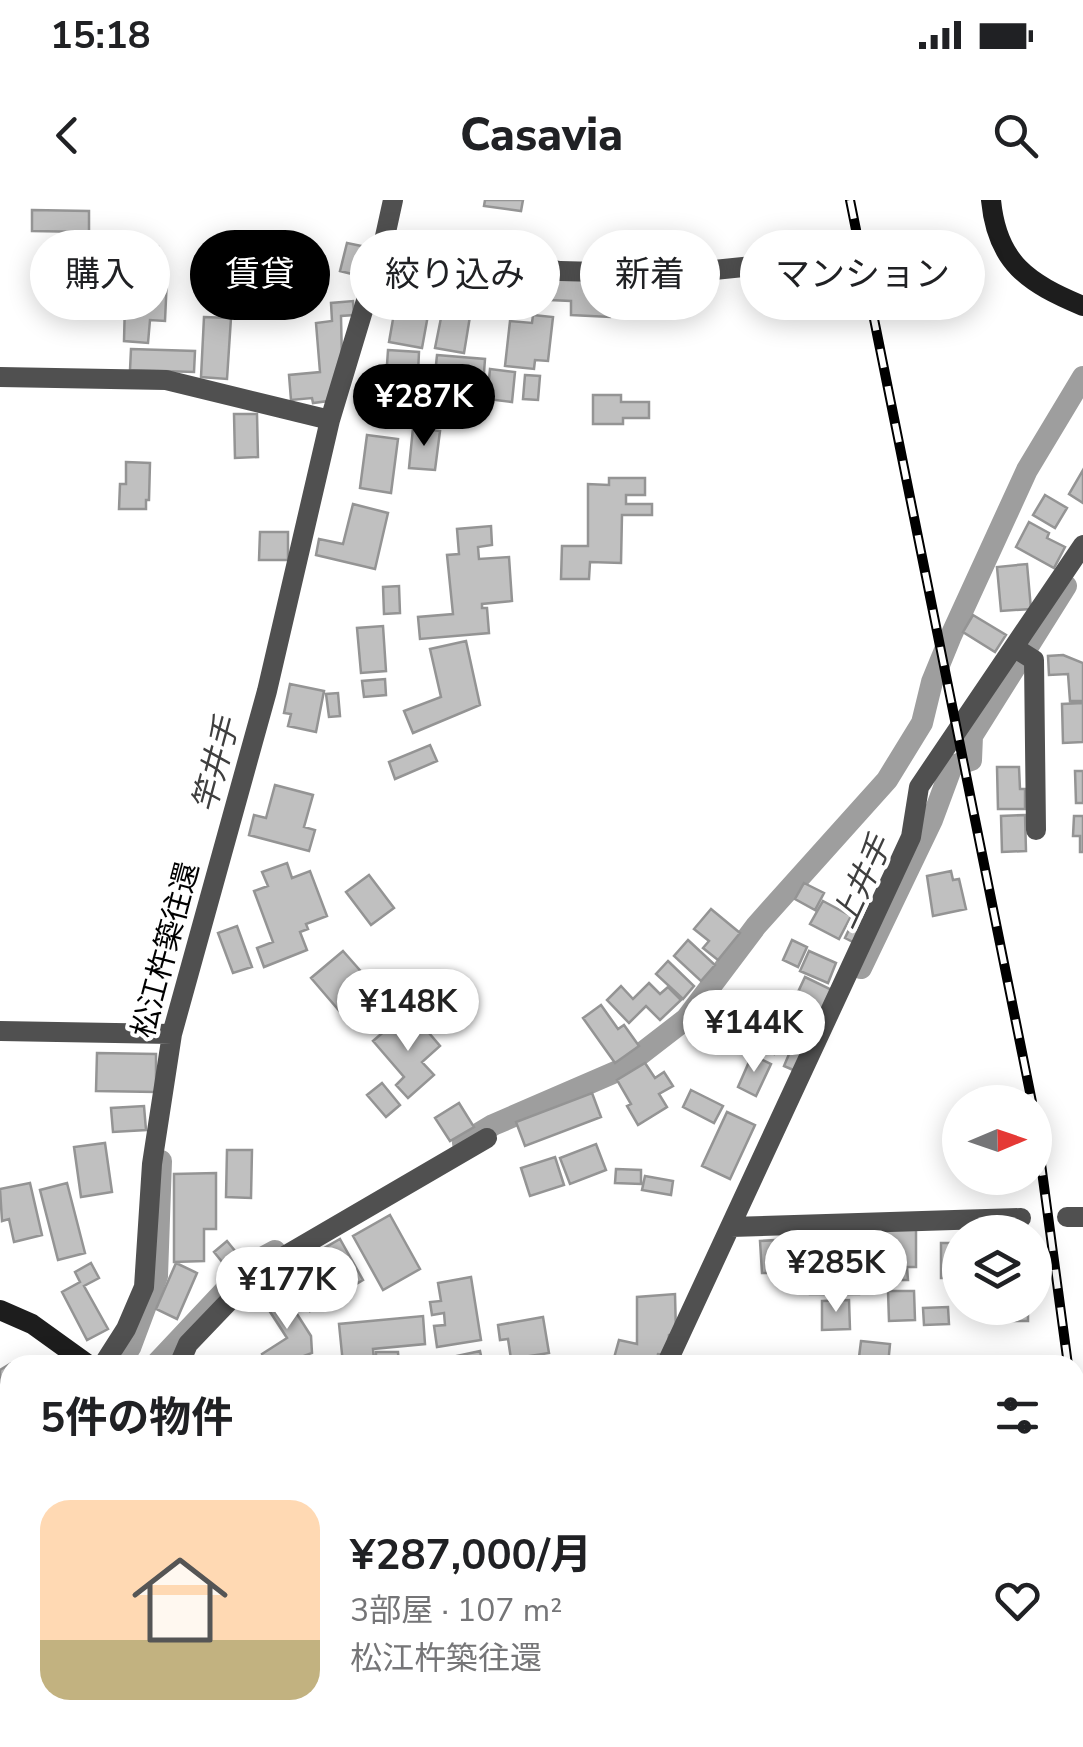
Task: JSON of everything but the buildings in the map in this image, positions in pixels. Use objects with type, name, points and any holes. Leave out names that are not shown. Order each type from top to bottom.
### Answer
[{"type":"street","name":"松江杵築往還","points":[[386,230],[392,200]]},
{"type":"street","points":[[991,200],[1002,251],[1042,289],[1083,306]]},
{"type":"street","points":[[560,270],[675,274],[740,268]]},
{"type":"street","name":"松江杵築往還","points":[[109,1355],[126,1329],[144,1287],[152,1164],[172,1034],[267,691],[330,420],[360,320]]},
{"type":"street","points":[[0,377],[166,380],[330,420]]},
{"type":"street","points":[[671,1355],[911,837],[920,787],[1083,546]]},
{"type":"street","points":[[1015,648],[1034,660],[1036,830]]},
{"type":"street","points":[[0,1031],[172,1034]]},
{"type":"street","points":[[183,1355],[188,1344],[257,1272],[487,1138]]},
{"type":"street","points":[[731,1227],[942,1220]]},
{"type":"street","points":[[0,1310],[32,1324],[75,1355]]},
{"type":"waterway","points":[[463,1143],[493,1125],[620,1070],[686,1019],[756,926],[887,780],[922,723],[932,682],[950,638],[1027,470],[1083,377]]},
{"type":"waterway","name":"上井手","points":[[861,968],[932,820],[952,766],[971,760],[972,736],[1066,586]]},
{"type":"waterway","name":"竿井手","points":[[130,1348],[157,1276],[161,1161]]},
{"type":"waterway","points":[[164,1355],[249,1265],[275,1251]]},
{"type":"railway","points":[[850,200],[1029,1085]]},
{"type":"railway","points":[[1045,1195],[1067,1355]]}]
